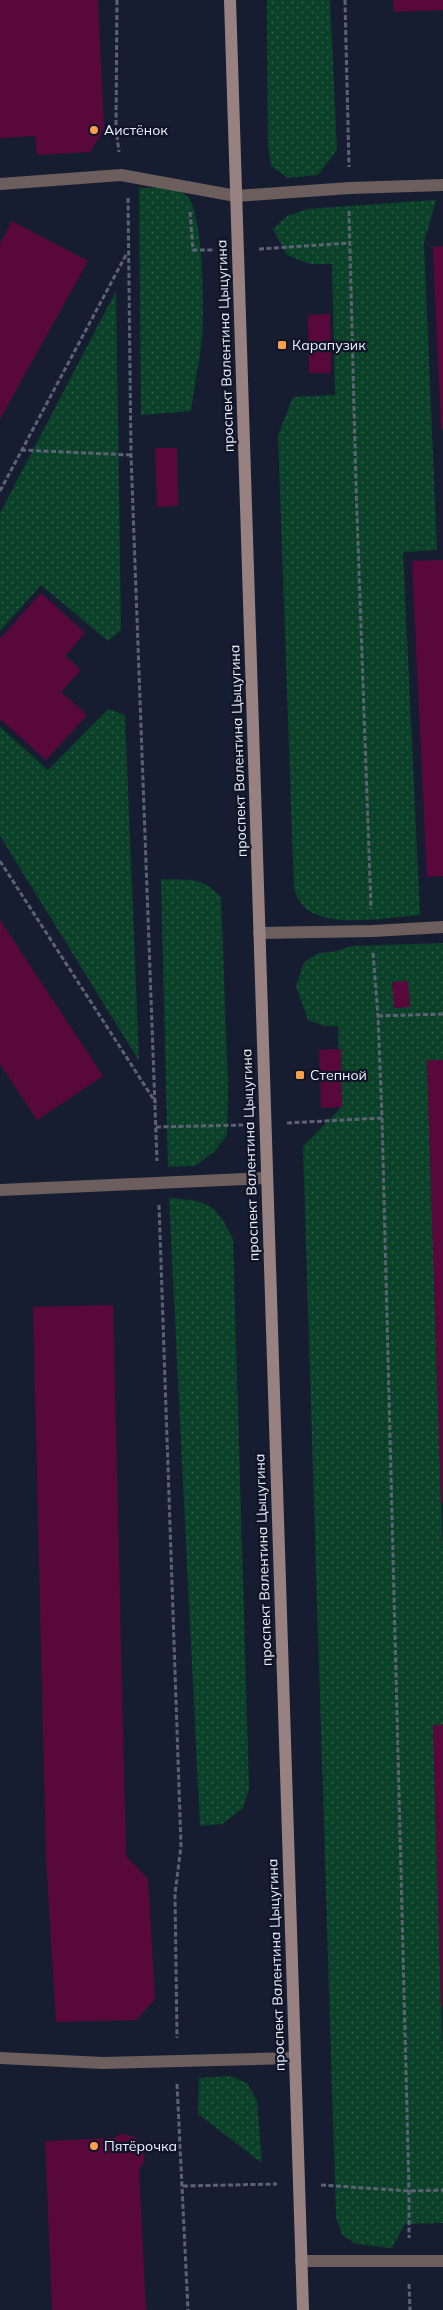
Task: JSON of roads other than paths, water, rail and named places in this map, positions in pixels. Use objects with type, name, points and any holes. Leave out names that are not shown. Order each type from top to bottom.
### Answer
[{"type":"main road","name":"проспект Валентина Цыцугина","points":[[230,0],[302,2310]]},
{"type":"lane","points":[[0,184],[121,175],[236,196],[350,188],[443,185]]},
{"type":"lane","points":[[259,933],[373,931],[443,927]]},
{"type":"lane","points":[[0,1190],[266,1178]]},
{"type":"lane","points":[[0,2058],[103,2063],[294,2058]]},
{"type":"lane","points":[[301,2261],[443,2261]]},
{"type":"place","name":"Аистёнок","points":[[94,130]]},
{"type":"place","name":"Карапузик","points":[[282,345]]},
{"type":"place","name":"Степной","points":[[300,1075]]},
{"type":"place","name":"Пятёрочка","points":[[94,2146]]}]
